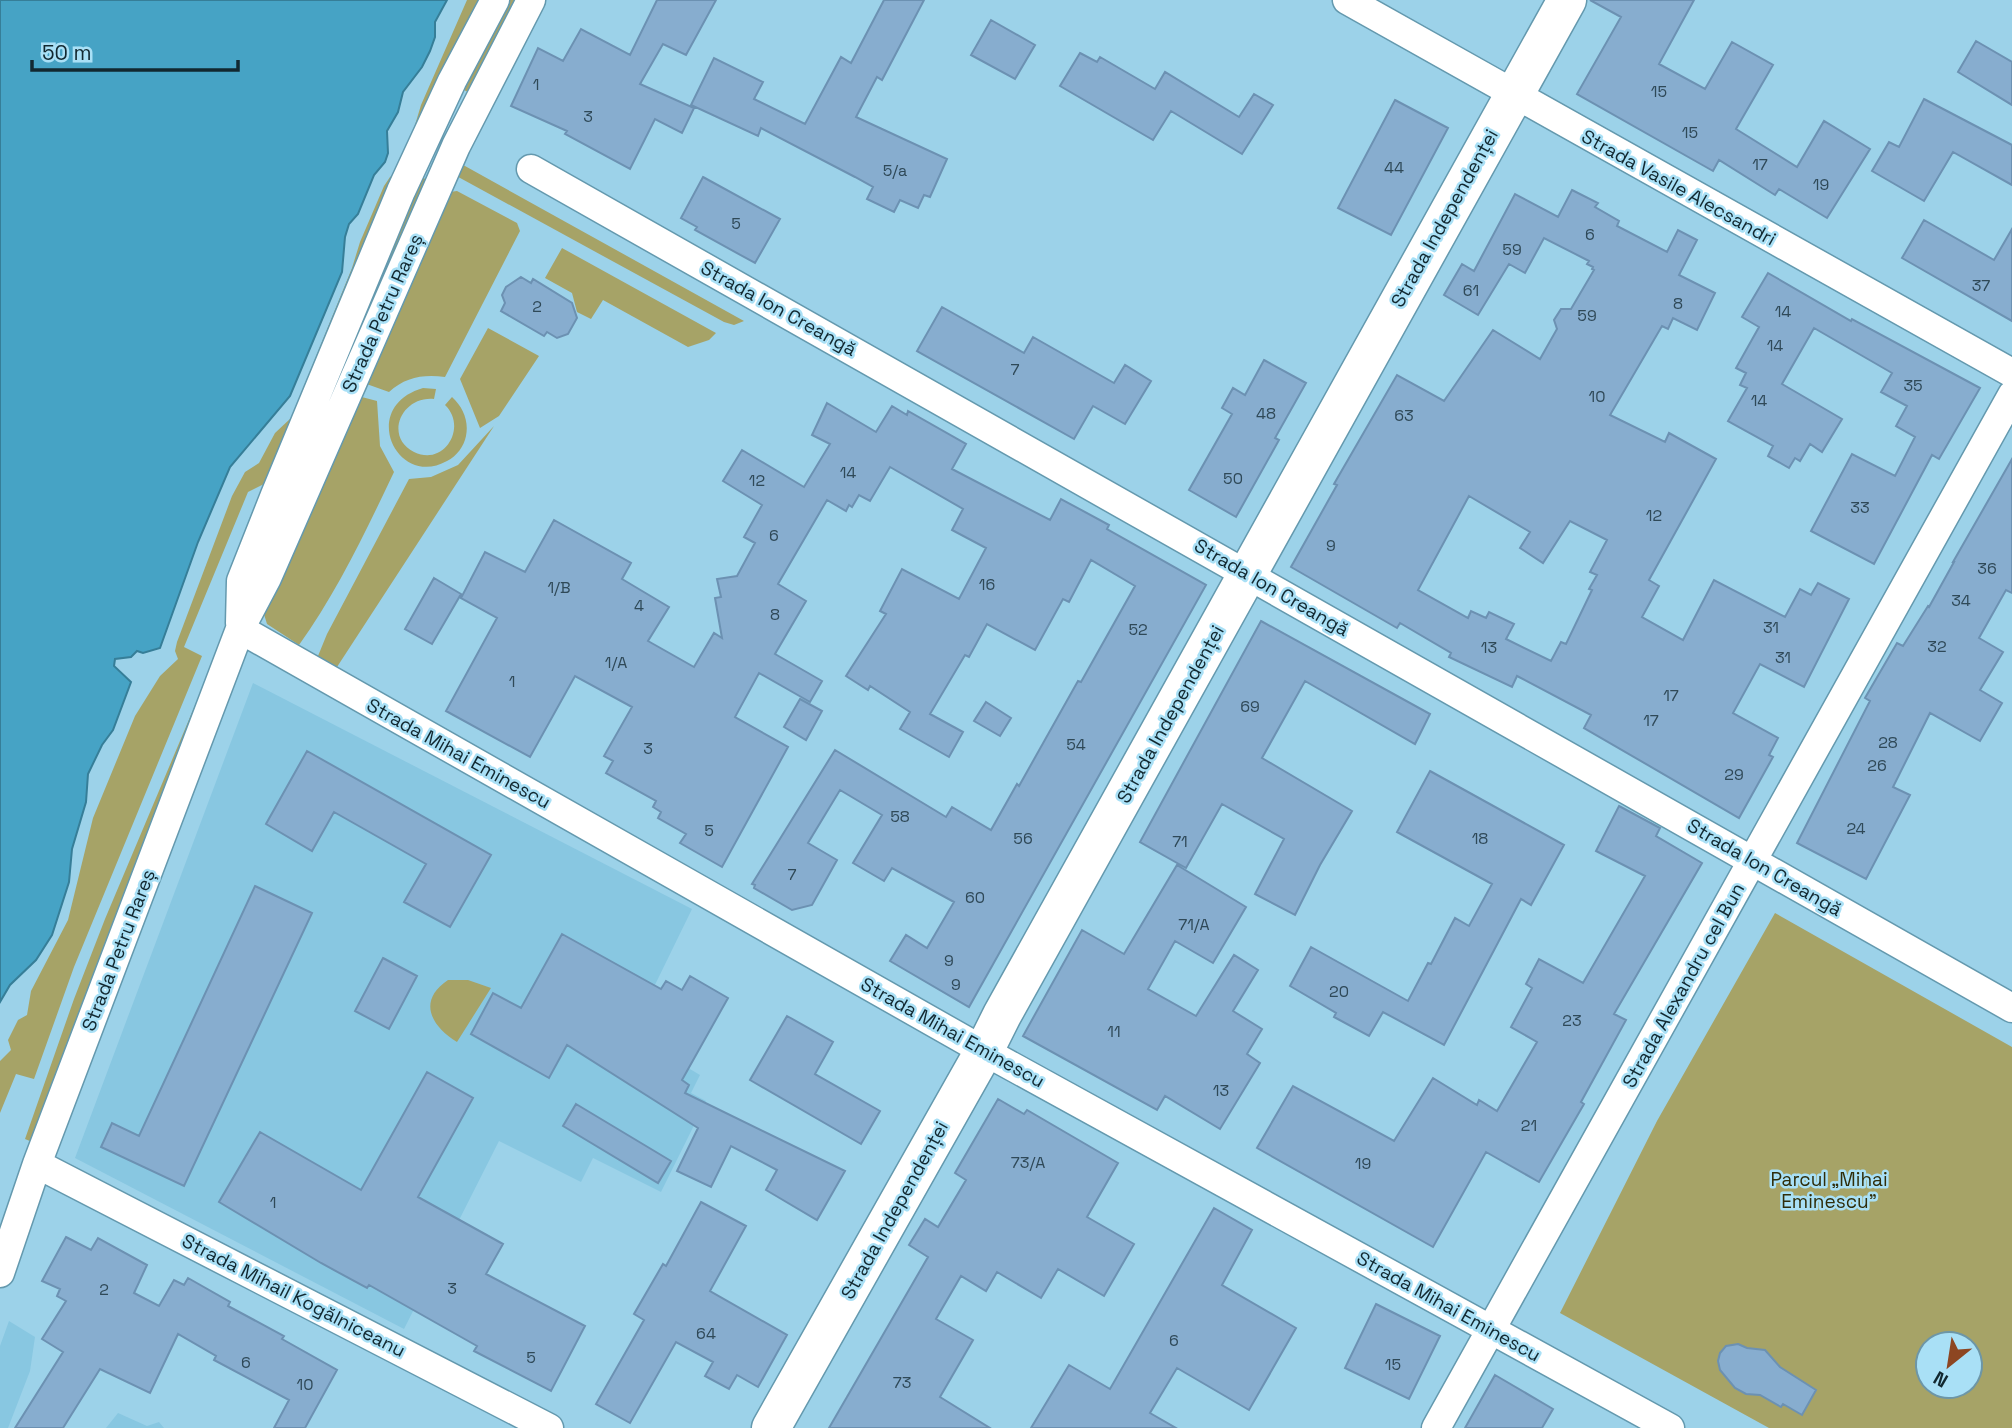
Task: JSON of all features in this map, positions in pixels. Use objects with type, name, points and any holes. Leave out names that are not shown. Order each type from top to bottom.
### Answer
[{"type":"main road","name":"Strada Independenței","points":[[771,1428],[985,1051],[1002,1015],[1567,0]]},
{"type":"street","name":"Strada Petru Rareș","points":[[240,629],[240,581],[401,191],[452,81],[495,0]]},
{"type":"street","name":"Strada Petru Rareș","points":[[0,1273],[37,1164],[240,629],[267,578],[456,146],[531,0]]},
{"type":"street","name":"Strada Vasile Alecsandri","points":[[1347,0],[2012,373]]},
{"type":"street","name":"Strada Ion Creangă","points":[[531,169],[2012,1008]]},
{"type":"street","name":"Strada Alexandru cel Bun","points":[[1436,1428],[2012,395]]},
{"type":"street","name":"Strada Mihai Eminescu","points":[[240,629],[985,1051],[1670,1428]]},
{"type":"street","name":"Strada Mihail Kogălniceanu","points":[[37,1164],[549,1428]]},
{"type":"shaded area","points":[[0,0],[447,0],[435,22],[435,37],[430,51],[422,67],[403,92],[398,112],[387,131],[388,153],[385,162],[374,175],[358,214],[349,224],[342,272],[290,396],[230,467],[198,542],[160,648],[143,653],[137,651],[131,657],[115,659],[114,666],[131,682],[113,730],[102,745],[88,774],[86,802],[72,849],[69,882],[52,935],[36,960],[10,985],[0,1002]]},
{"type":"shaded area","points":[[253,683],[692,909],[631,1034],[700,1075],[691,1093],[706,1101],[661,1192],[593,1158],[581,1182],[499,1141],[404,1329],[75,1158]]},
{"type":"shaded area","points":[[9,1321],[35,1337],[30,1371],[8,1428],[0,1428],[0,1346]]},
{"type":"shaded area","points":[[118,1413],[147,1426],[159,1422],[164,1428],[106,1428]]},
{"type":"green space","points":[[467,0],[487,0],[270,481],[248,492],[184,647],[202,656],[74,967],[34,1079],[16,1074],[0,1113],[0,1061],[11,1050],[8,1040],[18,1020],[27,1015],[31,991],[68,920],[93,818],[135,716],[160,676],[178,659],[175,651],[177,642],[232,496],[245,472],[259,463],[275,433],[291,418],[360,242],[384,186],[397,172],[406,155],[421,105]]},
{"type":"green space","points":[[502,0],[520,0],[470,93],[456,86]]},
{"type":"green space","points":[[456,161],[744,321],[734,325],[724,322],[451,173]]},
{"type":"green space","points":[[416,175],[428,180],[389,274],[376,269]]},
{"type":"green space","points":[[457,191],[517,223],[520,231],[445,377],[415,378],[389,392],[361,382],[443,193]]},
{"type":"green space","points":[[562,248],[716,333],[709,340],[688,347],[603,300],[591,319],[577,312],[572,293],[545,278]]},
{"type":"green space","points":[[488,328],[539,356],[499,416],[480,428],[460,379]]},
{"type":"green space","points":[[423,388],[436,389],[434,399],[422,400],[405,410],[398,428],[405,445],[414,452],[425,455],[443,450],[453,433],[452,414],[445,405],[452,397],[462,410],[467,425],[465,440],[457,454],[447,461],[429,467],[413,464],[400,455],[392,442],[389,427],[392,411],[403,398]]},
{"type":"green space","points":[[354,395],[377,401],[380,446],[394,472],[338,583],[299,645],[267,624],[263,611]]},
{"type":"green space","points":[[494,426],[337,667],[318,656],[409,479],[431,477],[458,465]]},
{"type":"green space","points":[[212,665],[37,1144],[25,1139],[74,999]]},
{"type":"green space","name":"Parcul „Mihai Eminescu”","points":[[1775,913],[2012,1047],[2012,1428],[1769,1428],[1560,1313],[1657,1121]]},
{"type":"green space","points":[[448,980],[468,980],[491,988],[457,1042],[440,1029],[431,1013],[433,996]]},
{"type":"building","points":[[657,0],[716,0],[686,55],[663,44],[640,84],[694,108],[682,133],[655,119],[630,169],[565,134],[567,131],[511,106],[538,48],[563,61],[581,29],[630,55]]},
{"type":"building","points":[[884,0],[924,0],[882,80],[877,77],[856,117],[947,159],[930,197],[924,195],[918,208],[900,200],[894,212],[867,199],[873,187],[855,177],[761,128],[758,136],[691,105],[714,58],[763,82],[754,99],[805,124],[841,57],[851,63]]},
{"type":"building","points":[[1590,0],[1694,0],[1659,64],[1705,89],[1732,42],[1773,65],[1736,129],[1797,167],[1824,121],[1870,149],[1827,218],[1779,189],[1775,195],[1719,160],[1713,171],[1577,94],[1621,17]]},
{"type":"building","points":[[991,20],[1035,45],[1015,79],[971,55]]},
{"type":"building","points":[[1976,41],[2012,62],[2012,105],[1958,72]]},
{"type":"building","points":[[1080,53],[1097,62],[1100,57],[1155,89],[1165,72],[1239,117],[1254,94],[1273,105],[1242,154],[1171,111],[1153,140],[1060,86]]},
{"type":"building","points":[[1924,99],[2012,145],[2012,185],[1953,152],[1924,201],[1872,171],[1889,142],[1899,147]]},
{"type":"building","points":[[1395,100],[1448,128],[1391,235],[1338,208]]},
{"type":"building","points":[[703,177],[780,219],[755,263],[695,230],[697,227],[681,218]]},
{"type":"building","points":[[1572,190],[1598,203],[1595,207],[1619,221],[1617,226],[1667,252],[1678,230],[1697,240],[1679,275],[1715,293],[1697,330],[1673,318],[1668,329],[1662,326],[1610,415],[1665,442],[1669,433],[1716,459],[1649,580],[1659,586],[1642,617],[1683,640],[1714,580],[1785,617],[1800,589],[1811,595],[1818,583],[1849,599],[1804,687],[1760,664],[1733,713],[1778,738],[1769,755],[1773,757],[1739,818],[1584,728],[1591,715],[1517,676],[1512,687],[1449,657],[1451,653],[1400,623],[1397,628],[1291,567],[1337,485],[1334,484],[1397,375],[1444,401],[1493,330],[1540,359],[1557,329],[1554,320],[1561,309],[1571,309],[1594,270],[1587,264],[1589,261],[1544,238],[1525,273],[1509,264],[1478,315],[1444,295],[1462,264],[1474,271],[1515,194],[1558,217]],"holes":[[[1469,496],[1530,532],[1520,548],[1543,563],[1570,521],[1607,540],[1590,572],[1597,575],[1589,589],[1592,590],[1566,644],[1561,642],[1551,661],[1506,639],[1514,624],[1489,612],[1486,618],[1471,611],[1468,618],[1418,590]]]},
{"type":"building","points":[[1924,220],[1994,260],[2012,229],[2012,321],[1902,258]]},
{"type":"building","points":[[1768,273],[1851,321],[1852,319],[1980,388],[1939,459],[1932,455],[1874,564],[1811,531],[1852,454],[1895,476],[1915,437],[1896,426],[1907,406],[1881,392],[1892,373],[1814,328],[1782,384],[1842,419],[1822,452],[1810,444],[1800,461],[1795,458],[1789,468],[1768,456],[1773,446],[1728,421],[1747,388],[1740,385],[1746,373],[1736,368],[1759,327],[1742,317]]},
{"type":"building","points":[[521,277],[531,283],[533,279],[572,303],[577,318],[568,334],[557,338],[547,332],[544,336],[501,311],[505,303],[502,295],[506,287]]},
{"type":"building","points":[[942,307],[1024,353],[1033,337],[1114,383],[1125,365],[1151,381],[1125,424],[1093,406],[1074,439],[917,351]]},
{"type":"building","points":[[1264,360],[1306,383],[1275,438],[1279,440],[1236,517],[1189,490],[1232,414],[1222,408],[1233,388],[1245,395]]},
{"type":"building","points":[[827,403],[876,432],[892,406],[907,415],[908,411],[966,444],[952,469],[1050,520],[1061,499],[1109,525],[1107,529],[1206,585],[969,1007],[890,961],[906,935],[927,948],[954,902],[892,868],[884,881],[853,863],[882,815],[840,790],[808,843],[837,860],[812,905],[792,910],[754,888],[755,885],[752,884],[835,750],[946,817],[952,807],[991,830],[1078,681],[1081,682],[1135,586],[1091,560],[1069,602],[1063,599],[1035,650],[987,624],[969,657],[965,655],[930,714],[963,732],[949,757],[900,729],[910,712],[870,686],[868,690],[846,676],[886,614],[880,611],[902,569],[959,599],[986,548],[952,530],[963,509],[890,467],[870,501],[859,495],[852,507],[849,505],[846,511],[827,500],[778,584],[806,601],[775,654],[822,681],[810,702],[759,673],[735,717],[788,747],[722,867],[680,843],[686,834],[658,818],[661,812],[653,807],[656,801],[606,773],[613,761],[604,756],[632,707],[575,676],[530,757],[446,711],[497,618],[461,598],[485,552],[525,572],[554,520],[631,563],[622,579],[669,607],[648,641],[694,667],[714,633],[722,638],[715,598],[721,597],[717,579],[737,576],[755,543],[744,537],[762,505],[723,481],[742,450],[804,487],[830,444],[812,435]]},
{"type":"building","points":[[2012,459],[2012,593],[2006,590],[1979,638],[2003,652],[1980,690],[2002,703],[1980,741],[1930,713],[1893,787],[1910,795],[1866,879],[1797,843],[1870,701],[1865,698],[1897,643],[1903,646],[1929,607]]},
{"type":"building","points":[[434,578],[461,594],[432,644],[405,629]]},
{"type":"building","points":[[1261,621],[1430,714],[1415,744],[1305,681],[1262,758],[1352,811],[1320,865],[1295,915],[1255,894],[1284,839],[1222,804],[1186,868],[1140,842]]},
{"type":"building","points":[[800,699],[822,711],[806,740],[784,727]]},
{"type":"building","points":[[986,702],[1011,718],[1000,736],[974,721]]},
{"type":"building","points":[[307,751],[491,855],[450,927],[404,902],[426,864],[334,812],[312,851],[266,824]]},
{"type":"building","points":[[1430,771],[1564,845],[1531,905],[1521,899],[1444,1045],[1383,1012],[1369,1036],[1334,1017],[1336,1013],[1290,986],[1311,947],[1408,1001],[1455,918],[1469,926],[1492,884],[1397,832]]},
{"type":"building","points":[[1619,806],[1660,828],[1656,836],[1702,863],[1614,1014],[1626,1020],[1581,1102],[1584,1104],[1539,1182],[1486,1152],[1433,1247],[1257,1148],[1293,1086],[1394,1141],[1433,1078],[1477,1105],[1479,1100],[1497,1111],[1537,1042],[1511,1027],[1532,988],[1526,984],[1539,959],[1583,983],[1645,876],[1596,851]]},
{"type":"building","points":[[1177,865],[1246,907],[1213,963],[1175,941],[1148,989],[1196,1016],[1234,955],[1258,970],[1233,1011],[1262,1029],[1247,1054],[1260,1063],[1220,1129],[1165,1096],[1157,1110],[1023,1036],[1082,930],[1124,954]]},
{"type":"building","points":[[255,886],[312,913],[184,1186],[101,1147],[112,1123],[139,1136]]},
{"type":"building","points":[[562,934],[661,989],[666,981],[682,990],[690,976],[728,998],[682,1080],[689,1085],[685,1093],[845,1171],[817,1220],[766,1190],[777,1170],[731,1146],[711,1187],[677,1171],[698,1128],[567,1045],[549,1078],[471,1034],[493,993],[521,1008]]},
{"type":"building","points":[[383,958],[417,976],[389,1029],[355,1011]]},
{"type":"building","points":[[787,1016],[833,1042],[815,1074],[880,1111],[861,1144],[750,1080]]},
{"type":"building","points":[[427,1072],[473,1098],[418,1197],[503,1244],[486,1274],[585,1326],[551,1391],[474,1351],[477,1346],[369,1285],[367,1288],[321,1263],[219,1202],[260,1132],[361,1190]]},
{"type":"building","points":[[998,1099],[1024,1114],[1027,1110],[1118,1163],[1087,1217],[1134,1244],[1104,1296],[1058,1269],[1041,1298],[997,1272],[986,1291],[961,1276],[936,1319],[973,1340],[940,1397],[990,1428],[829,1428],[928,1257],[909,1245],[925,1219],[938,1227],[966,1180],[955,1173]]},
{"type":"building","points":[[576,1104],[671,1161],[658,1183],[563,1126]]},
{"type":"building","points":[[701,1202],[746,1226],[710,1291],[787,1335],[758,1387],[737,1375],[729,1389],[705,1376],[713,1362],[676,1342],[630,1423],[596,1404],[644,1320],[634,1314],[663,1264],[666,1266]]},
{"type":"building","points":[[1214,1208],[1252,1230],[1222,1285],[1296,1328],[1249,1410],[1177,1368],[1150,1413],[1176,1428],[1031,1428],[1069,1365],[1110,1389]]},
{"type":"building","points":[[66,1237],[91,1250],[98,1238],[147,1265],[134,1293],[159,1306],[174,1280],[184,1285],[188,1278],[230,1302],[228,1306],[284,1336],[282,1339],[337,1370],[305,1428],[274,1428],[289,1400],[214,1360],[216,1356],[178,1334],[150,1393],[100,1369],[63,1428],[15,1428],[63,1352],[42,1339],[66,1301],[57,1296],[60,1289],[42,1281]]},
{"type":"building","points":[[1376,1304],[1440,1336],[1409,1399],[1345,1368]]},
{"type":"building","points":[[1738,1344],[1765,1350],[1780,1367],[1816,1390],[1802,1415],[1783,1404],[1781,1407],[1760,1395],[1746,1394],[1735,1388],[1720,1370],[1718,1361],[1726,1346]]},
{"type":"building","points":[[1495,1375],[1553,1409],[1542,1428],[1465,1428]]}]
